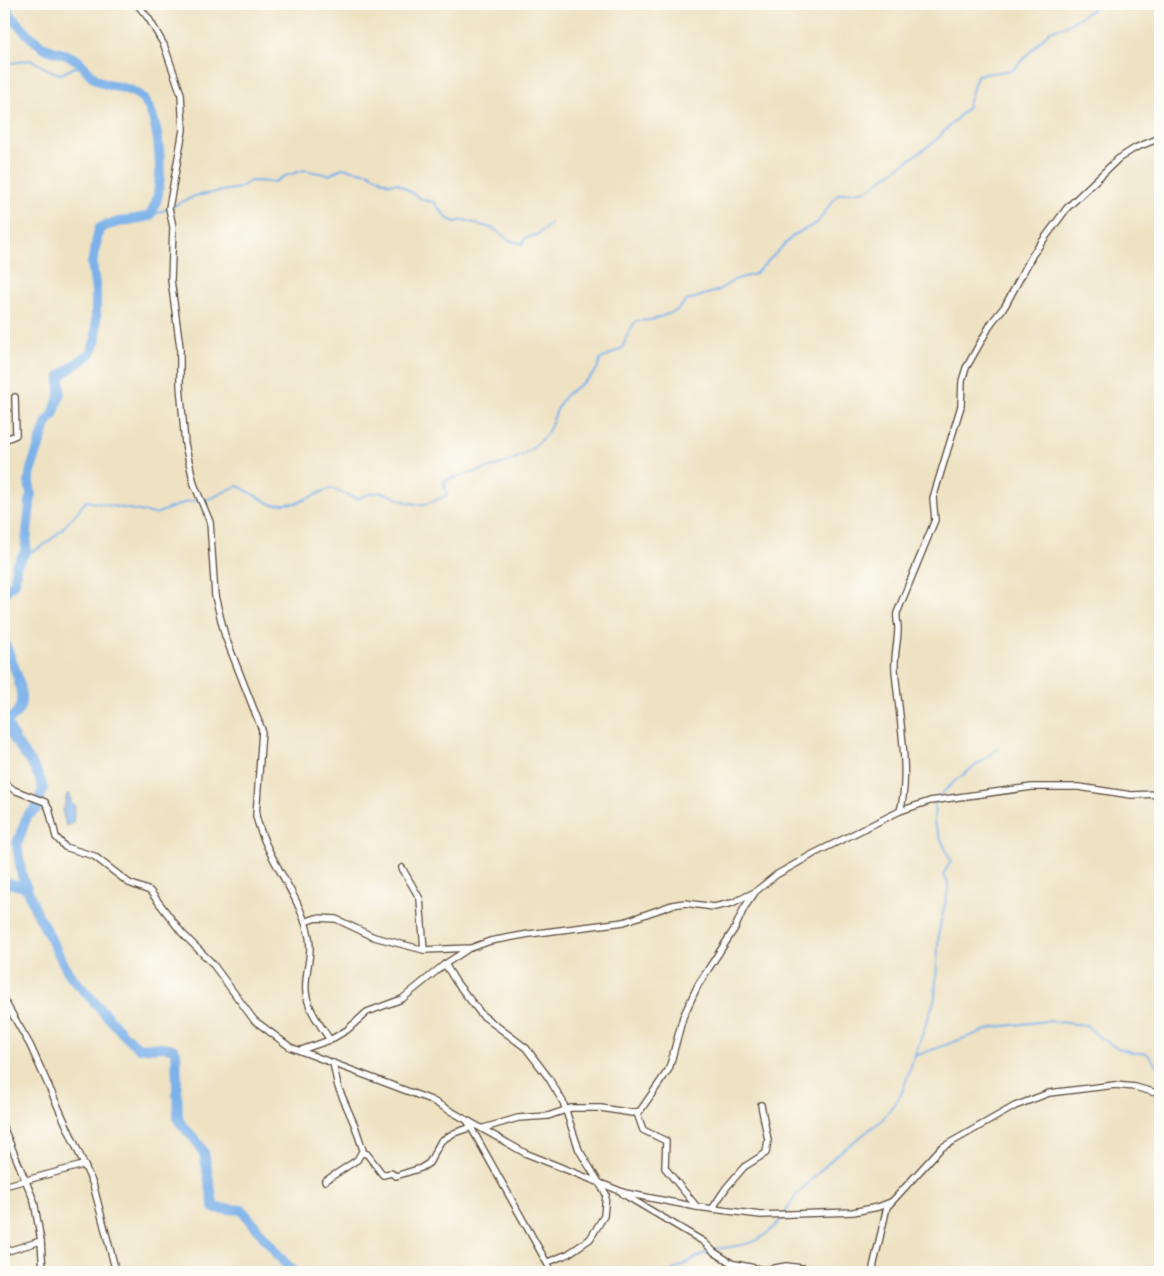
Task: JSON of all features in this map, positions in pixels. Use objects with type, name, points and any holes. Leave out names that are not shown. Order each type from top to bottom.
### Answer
[{"type":"street","points":[[136,4],[149,18],[164,45],[173,67],[183,105],[181,146],[168,208],[173,227],[171,280],[180,347],[180,385],[186,450],[194,484],[210,522],[215,596],[225,636],[262,730],[256,816],[276,867],[294,897],[305,922],[311,949],[306,993],[315,1016],[330,1040]]},
{"type":"street","points":[[900,810],[904,798],[904,783],[894,646],[898,628],[897,613],[935,520],[933,498],[961,406],[962,381],[966,368],[992,322],[1005,306],[1033,254],[1067,208],[1118,159],[1135,148],[1160,138]]},
{"type":"street","points":[[4,440],[16,434],[15,397]]},
{"type":"street","points":[[4,782],[14,790],[45,802],[49,809],[56,837],[65,847],[94,856],[129,883],[150,891],[182,934],[212,963],[254,1020],[281,1042],[431,1100],[484,1128],[525,1153],[599,1182],[704,1242],[741,1272]]},
{"type":"street","points":[[299,1050],[330,1040],[347,1030],[368,1012],[395,1002],[413,992],[446,964],[470,948],[490,941],[535,932],[624,922],[672,905],[685,903],[706,907],[722,906],[755,892],[776,875],[900,810],[930,801],[1020,787],[1079,787],[1131,795],[1160,794]]},
{"type":"street","points":[[402,868],[420,899],[424,950]]},
{"type":"street","points":[[637,1113],[655,1093],[667,1074],[673,1060],[680,1026],[689,1003],[707,969],[735,928],[744,908],[755,892]]},
{"type":"street","points":[[305,922],[316,918],[336,919],[374,937],[424,950],[470,948]]},
{"type":"street","points":[[446,964],[456,982],[482,1015],[518,1042],[534,1057],[555,1087],[566,1109],[578,1148],[599,1182],[606,1200],[604,1216],[597,1231],[590,1239],[572,1251],[548,1262]]},
{"type":"street","points":[[4,1000],[30,1045],[93,1184],[116,1272]]},
{"type":"street","points":[[333,1063],[338,1087],[355,1126],[362,1153]]},
{"type":"street","points":[[872,1272],[878,1251],[884,1212],[941,1148],[996,1116],[1049,1093],[1115,1085],[1135,1087],[1160,1094]]},
{"type":"street","points":[[712,1209],[726,1188],[744,1167],[766,1153],[768,1140],[761,1105]]},
{"type":"street","points":[[484,1128],[518,1118],[548,1116],[566,1109],[601,1108],[637,1113]]},
{"type":"street","points":[[637,1113],[644,1130],[666,1141],[665,1168],[696,1207]]},
{"type":"street","points":[[466,1120],[472,1127],[511,1202],[548,1262],[552,1272]]},
{"type":"street","points":[[362,1153],[367,1154],[383,1175],[391,1173],[396,1176],[406,1174],[429,1163],[445,1138],[472,1127]]},
{"type":"street","points":[[4,1129],[26,1180],[38,1215],[43,1272]]},
{"type":"street","points":[[325,1180],[352,1163],[362,1153]]},
{"type":"street","points":[[4,1186],[83,1165]]},
{"type":"street","points":[[617,1191],[696,1207],[761,1215],[838,1213],[870,1209],[891,1202]]},
{"type":"street","points":[[4,1252],[41,1242]]},
{"type":"street","points":[[733,1264],[764,1270],[786,1266],[833,1272]]},
{"type":"water","points":[[67,794],[70,794],[71,802],[75,806],[73,823],[66,826],[62,810]]},
{"type":"waterway","points":[[4,4],[16,22],[40,45],[77,60],[98,81],[106,85],[132,91],[145,102],[155,127],[160,158],[160,174],[156,200],[150,216],[116,222],[99,229],[92,264],[96,291],[96,339],[90,354],[60,376],[60,394],[53,415],[47,422],[31,469],[29,481],[31,494],[25,553],[16,565],[15,582],[4,593]]},
{"type":"waterway","points":[[203,500],[213,498],[238,486],[273,505],[297,503],[331,488],[357,499],[369,494],[386,493],[406,502],[425,504],[447,496],[444,481],[513,460],[537,444],[547,433],[562,399],[591,376],[600,360],[622,348],[636,321],[651,320],[676,311],[686,301],[719,290],[734,280],[755,274],[794,235],[817,223],[838,194],[867,190],[934,142],[967,108],[977,75],[1013,70],[1050,31],[1068,25],[1100,4]]},
{"type":"waterway","points":[[4,64],[32,60],[50,71],[61,74],[75,67],[84,67]]},
{"type":"waterway","points":[[171,207],[195,196],[239,188],[250,181],[274,182],[304,170],[329,175],[342,168],[369,173],[389,184],[397,183],[423,200],[434,202],[448,219],[455,222],[465,220],[494,229],[509,240],[522,244],[525,238],[537,235],[551,223]]},
{"type":"waterway","points":[[150,216],[167,209]]},
{"type":"waterway","points":[[25,553],[42,547],[67,524],[86,501],[155,514],[186,502],[198,500]]},
{"type":"waterway","points":[[4,642],[11,657],[21,695],[21,704],[18,711],[7,722],[16,741],[36,771],[43,789],[36,809],[27,816],[17,844],[22,876],[36,911],[69,974],[125,1036],[139,1048],[165,1047],[173,1049],[176,1053],[178,1119],[204,1153],[214,1208],[242,1210],[284,1262],[295,1272]]},
{"type":"waterway","points":[[785,1213],[797,1194],[835,1156],[881,1121],[901,1095],[935,998],[939,931],[948,890],[948,883],[943,875],[951,861],[934,824],[935,800],[955,781],[998,749]]},
{"type":"waterway","points":[[4,882],[27,888]]},
{"type":"waterway","points":[[915,1056],[995,1027],[1048,1021],[1086,1025],[1100,1038],[1118,1048],[1135,1053],[1147,1053],[1155,1064],[1160,1067]]},
{"type":"waterway","points":[[714,1249],[753,1242],[768,1233],[783,1217]]},
{"type":"waterway","points":[[669,1272],[709,1251]]}]
